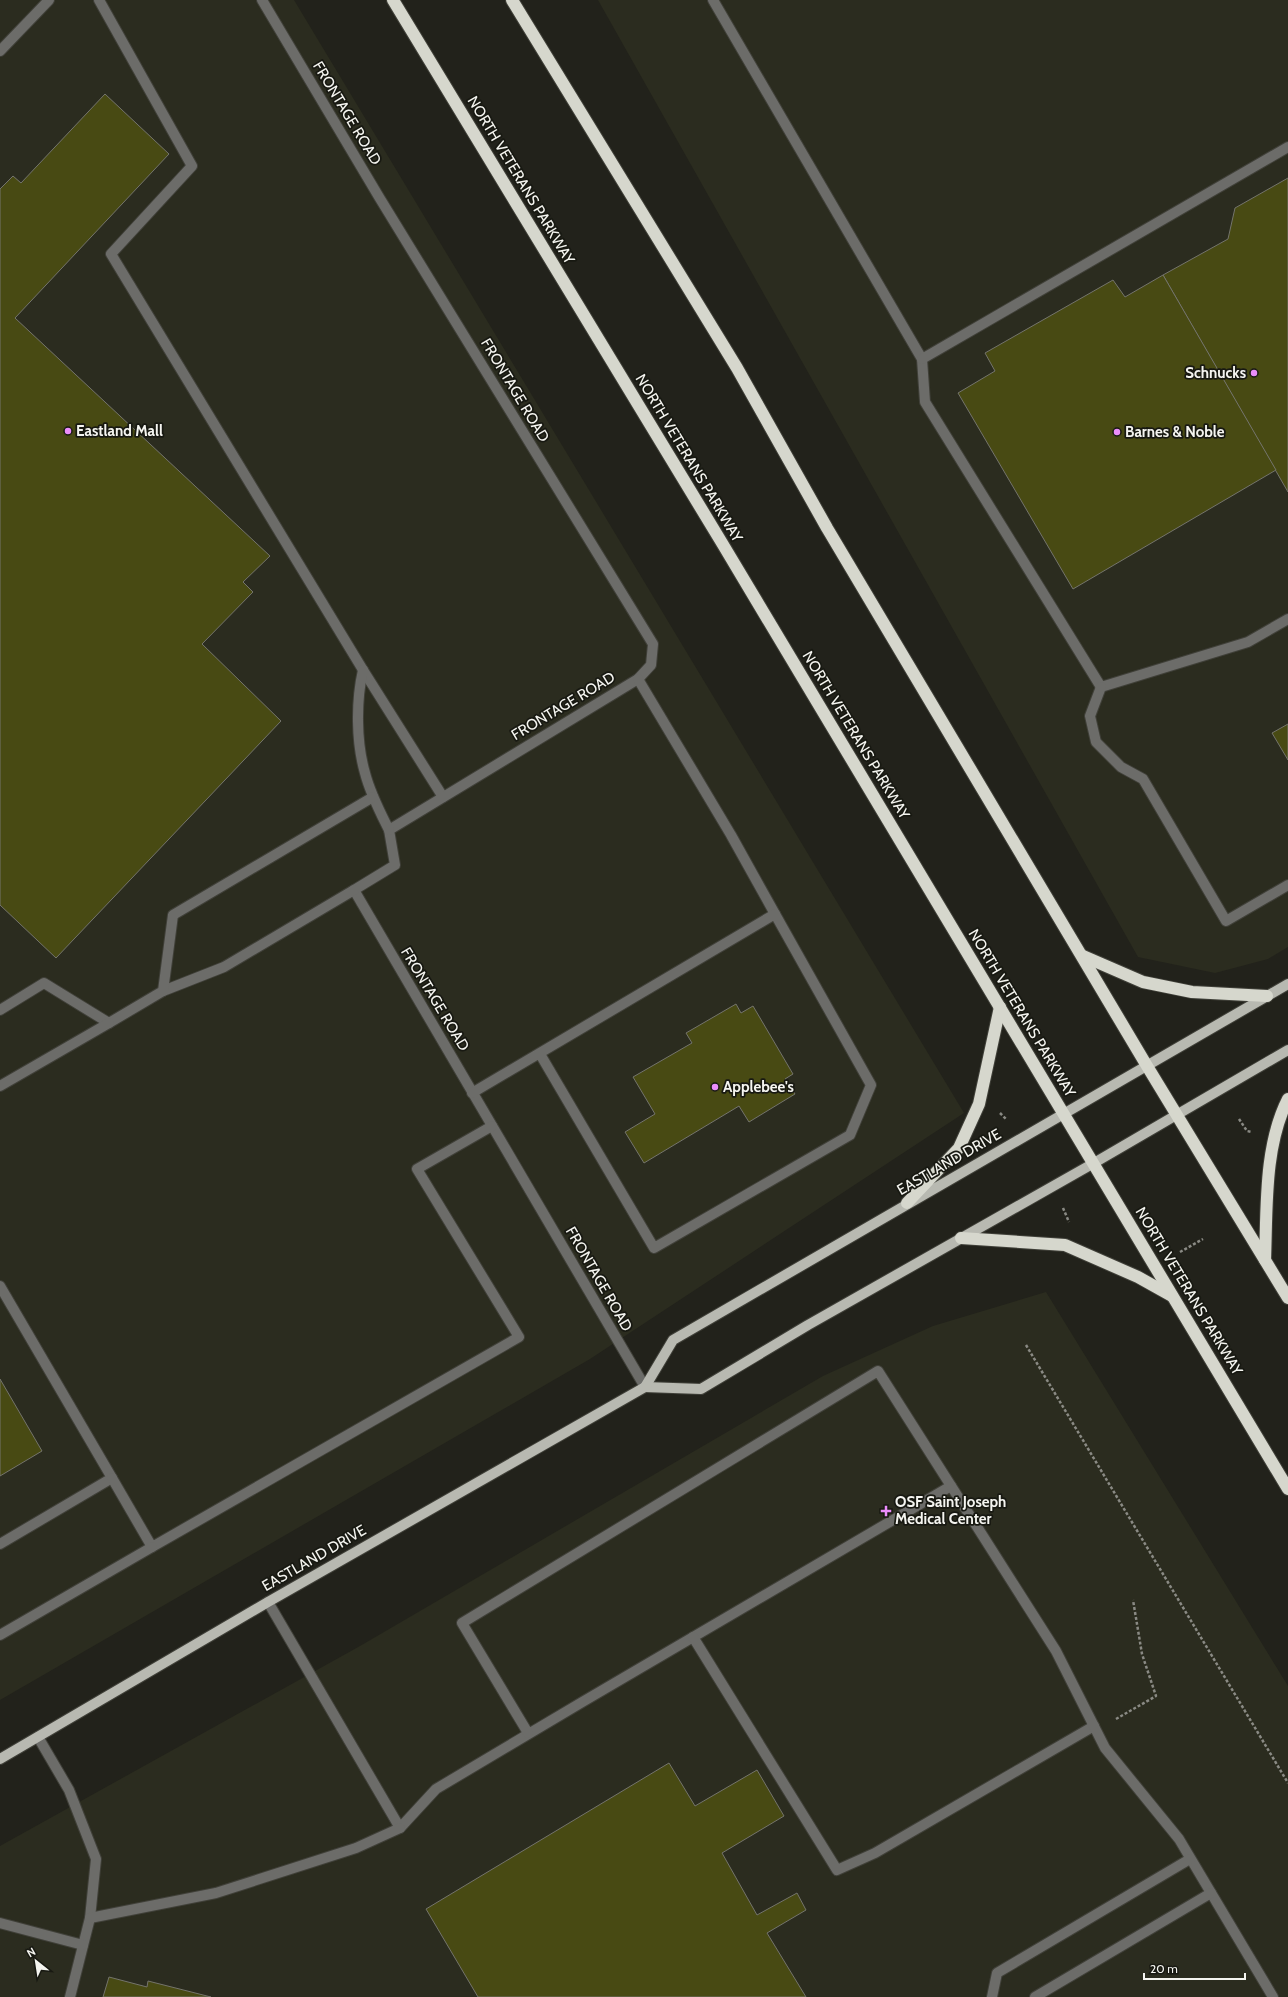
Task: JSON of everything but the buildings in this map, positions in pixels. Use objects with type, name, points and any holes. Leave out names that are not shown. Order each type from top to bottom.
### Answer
[{"type":"highway","name":"NORTH VETERANS PARKWAY","points":[[393,0],[1094,1163],[1288,1489]]},
{"type":"highway","points":[[512,0],[737,368],[827,528],[1083,956],[1147,1066],[1288,1298]]},
{"type":"highway","points":[[1083,956],[1143,982],[1192,992],[1267,996]]},
{"type":"highway","points":[[908,1203],[959,1148],[979,1104],[1000,1007]]},
{"type":"highway","points":[[1265,1260],[1269,1168],[1282,1110],[1288,1099]]},
{"type":"highway","points":[[960,1238],[1066,1246],[1138,1277],[1172,1296]]},
{"type":"main road","name":"EASTLAND DRIVE","points":[[0,1760],[268,1602],[645,1387],[673,1340],[1288,984]]},
{"type":"main road","points":[[645,1387],[702,1389],[808,1325],[1094,1163],[1288,1050]]},
{"type":"street","points":[[0,51],[49,0]]},
{"type":"street","points":[[99,0],[192,166],[111,254],[363,670],[443,797]]},
{"type":"street","name":"FRONTAGE ROAD","points":[[262,0],[379,197],[653,644],[652,665],[638,679],[389,830]]},
{"type":"street","points":[[713,0],[922,359],[925,402],[1101,687]]},
{"type":"street","points":[[922,359],[1288,147]]},
{"type":"street","points":[[1101,687],[1248,642],[1288,619]]},
{"type":"street","points":[[0,1086],[163,991],[224,967],[395,865],[389,830],[373,797],[364,773],[358,717],[358,692],[363,670]]},
{"type":"street","points":[[540,1054],[654,1248],[850,1135],[871,1085],[731,835],[638,679]]},
{"type":"street","points":[[1101,687],[1090,716],[1096,742],[1121,767],[1143,779],[1226,921],[1288,885]]},
{"type":"street","points":[[163,991],[173,915],[373,797]]},
{"type":"street","name":"FRONTAGE ROAD","points":[[354,890],[645,1387]]},
{"type":"street","points":[[472,1093],[775,914]]},
{"type":"street","points":[[0,1010],[44,983],[109,1023]]},
{"type":"street","points":[[0,1635],[518,1337],[417,1169],[492,1126]]},
{"type":"street","points":[[0,1286],[152,1547]]},
{"type":"street","points":[[528,1733],[462,1623],[878,1371],[1056,1651],[1105,1748],[1179,1839],[1273,1997]]},
{"type":"street","points":[[0,1544],[112,1478]]},
{"type":"street","points":[[90,1918],[216,1893],[356,1848],[400,1828],[436,1789],[528,1733],[951,1486]]},
{"type":"street","points":[[268,1602],[400,1828]]},
{"type":"street","points":[[693,1637],[837,1870],[875,1853],[1094,1726]]},
{"type":"street","points":[[38,1737],[69,1790],[96,1859],[90,1918],[70,1997]]},
{"type":"street","points":[[992,1997],[997,1973],[1190,1859]]},
{"type":"street","points":[[1035,1997],[1210,1892]]},
{"type":"street","points":[[0,1924],[83,1945]]},
{"type":"path","points":[[996,1111],[1003,1114],[1010,1124]]},
{"type":"path","points":[[1239,1119],[1247,1130],[1255,1132]]},
{"type":"path","points":[[1061,1204],[1070,1224]]},
{"type":"path","points":[[1180,1252],[1203,1239]]},
{"type":"path","points":[[1026,1344],[1288,1783]]},
{"type":"path","points":[[1094,1726],[1113,1721],[1156,1696],[1142,1654],[1133,1600]]},
{"type":"shaded area","points":[[0,0],[294,0],[964,1113],[590,1359],[0,1700]]},
{"type":"shaded area","points":[[598,0],[1288,0],[1288,947],[1268,959],[1215,973],[1138,957]]},
{"type":"shaded area","name":"OSF Saint Joseph Medical Center","points":[[1046,1292],[1288,1686],[1288,1997],[0,1997],[0,1846],[360,1646],[823,1376],[933,1326]]},
{"type":"place","name":"Schnucks","points":[[1254,373]]},
{"type":"place","name":"Eastland Mall","points":[[68,431]]},
{"type":"place","name":"Barnes & Noble","points":[[1117,432]]},
{"type":"place","name":"Applebee's","points":[[715,1087]]},
{"type":"place","name":"OSF Saint Joseph Medical Center","points":[[886,1511]]}]
